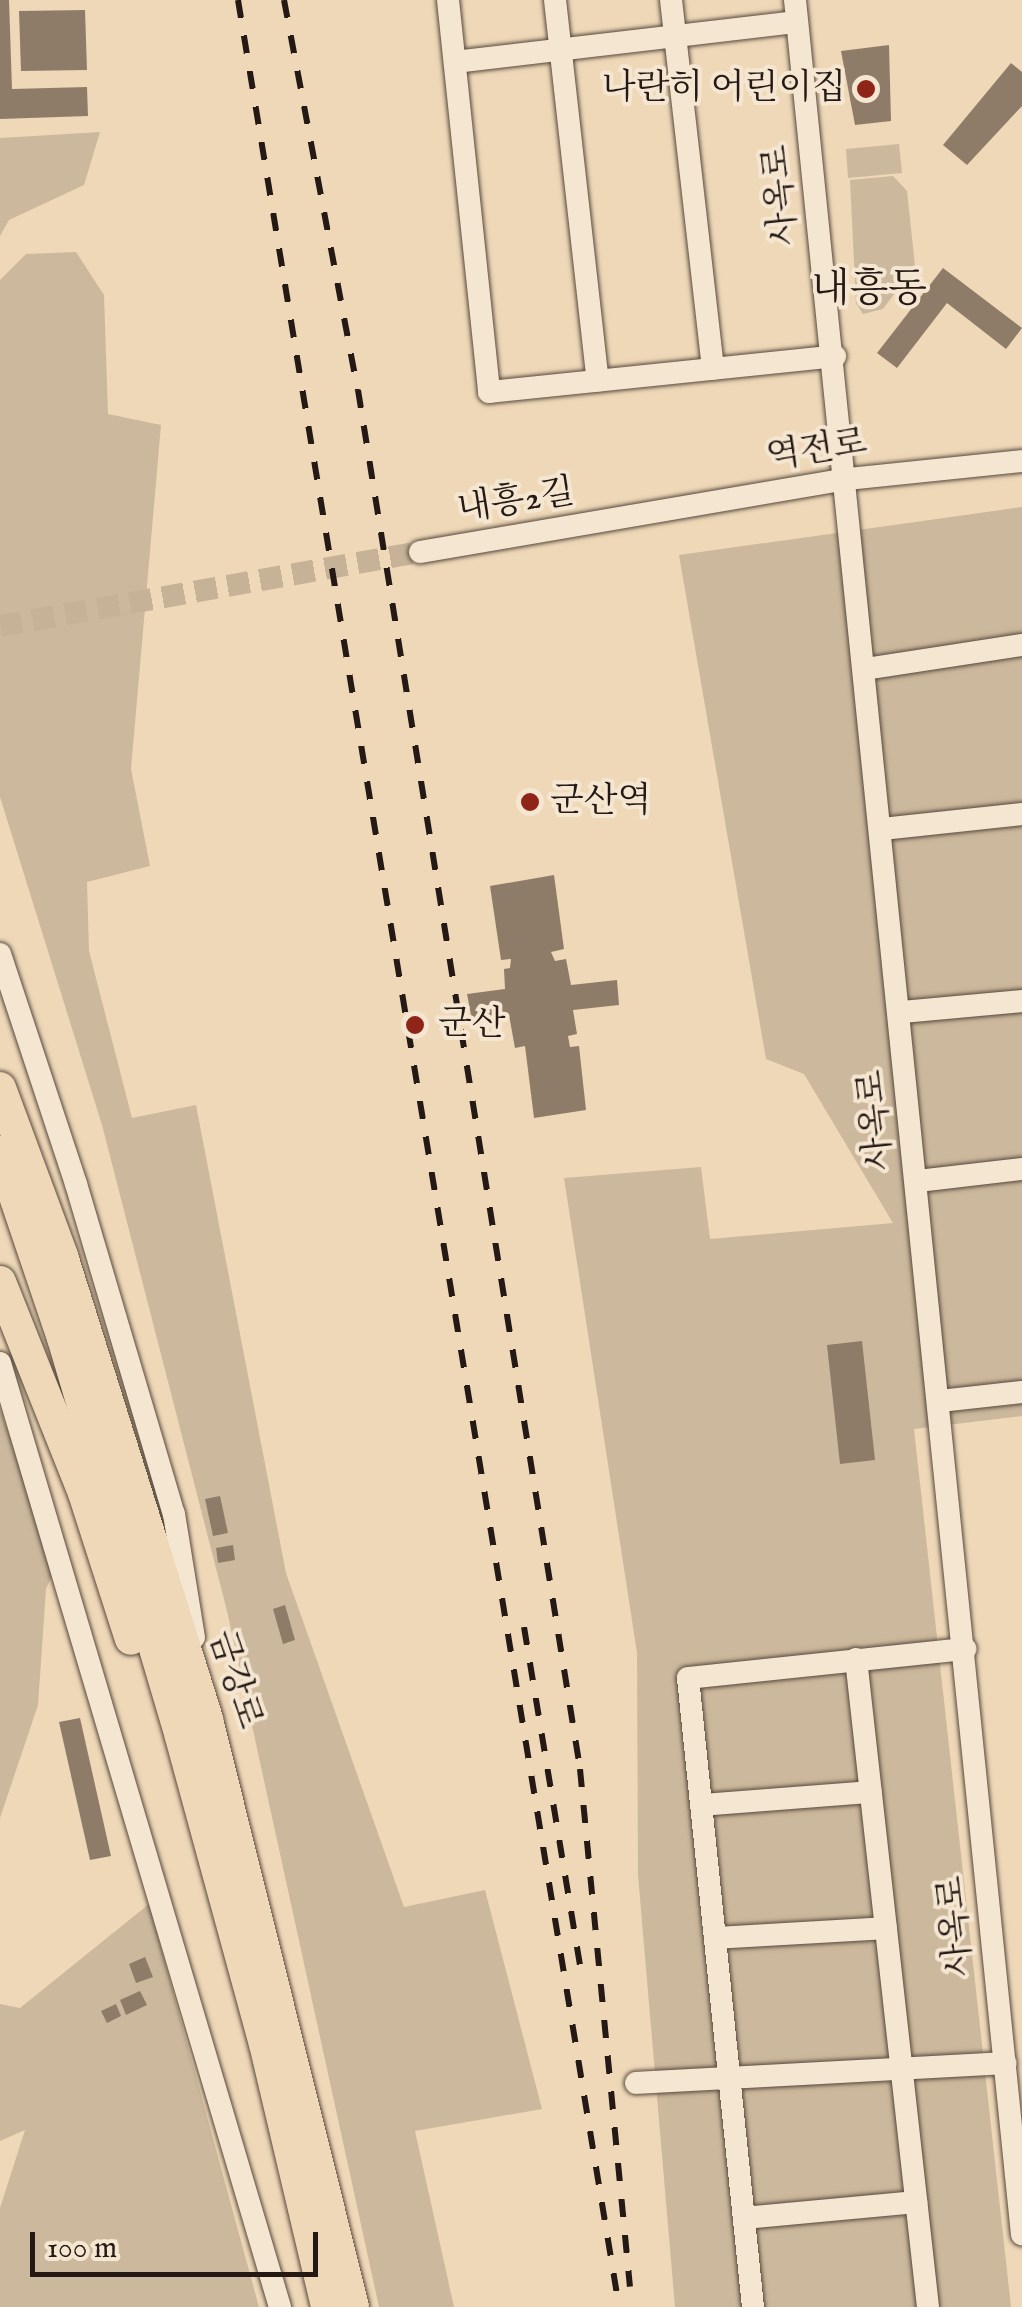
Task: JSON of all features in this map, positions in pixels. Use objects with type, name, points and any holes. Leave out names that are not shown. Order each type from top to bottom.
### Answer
[{"type":"highway","name":"금강로","points":[[0,1088],[62,1256],[207,1720],[352,2307]]},
{"type":"highway","name":"금강로","points":[[0,1152],[138,1585],[275,2092],[326,2307]]},
{"type":"highway","points":[[0,1282],[84,1493],[275,2092]]},
{"type":"street","points":[[448,0],[489,392],[835,356]]},
{"type":"street","points":[[555,0],[598,381]]},
{"type":"street","points":[[672,0],[713,369]]},
{"type":"street","points":[[455,62],[676,38],[796,11]]},
{"type":"street","name":"사옥로","points":[[796,11],[848,479],[1022,2234]]},
{"type":"street","name":"역전로","points":[[624,521],[848,479],[1022,461]]},
{"type":"street","name":"내흥2길","points":[[420,552],[624,521]]},
{"type":"street","points":[[866,669],[1022,645]]},
{"type":"street","points":[[882,829],[1022,814]]},
{"type":"street","points":[[0,954],[76,1184],[174,1514],[207,1720]]},
{"type":"street","points":[[902,1012],[1022,1001]]},
{"type":"street","points":[[918,1181],[1022,1170]]},
{"type":"street","points":[[0,1363],[280,2307]]},
{"type":"street","points":[[940,1400],[1022,1392]]},
{"type":"street","points":[[754,2307],[688,1678],[964,1649]]},
{"type":"street","points":[[856,1659],[928,2307]]},
{"type":"street","points":[[701,1804],[871,1792]]},
{"type":"street","points":[[715,1938],[886,1928]]},
{"type":"street","points":[[636,2083],[1005,2063]]},
{"type":"street","points":[[744,2218],[916,2202]]},
{"type":"shaded area","points":[[100,132],[84,185],[9,220],[0,236],[0,138]]},
{"type":"shaded area","points":[[899,144],[902,173],[848,178],[846,149]]},
{"type":"shaded area","points":[[893,176],[907,191],[915,266],[883,309],[863,314],[856,303],[850,180]]},
{"type":"shaded area","points":[[76,252],[104,295],[108,414],[161,425],[131,769],[150,866],[87,882],[89,951],[132,1118],[196,1105],[286,1573],[404,1907],[485,1890],[542,2109],[415,2131],[454,2307],[379,2307],[227,1611],[102,1125],[0,797],[0,280],[26,254]]},
{"type":"shaded area","points":[[1022,507],[1022,1416],[914,1429],[1011,2307],[675,2307],[638,1875],[637,1653],[564,1178],[701,1167],[710,1239],[893,1223],[804,1074],[766,1059],[679,555]]},
{"type":"shaded area","points":[[0,1409],[55,1569],[46,1589],[38,1705],[0,1818]]},
{"type":"shaded area","points":[[149,1904],[259,2307],[0,2307],[0,2208],[25,2130],[0,2141],[0,2004],[20,2008]]},
{"type":"building","points":[[0,0],[9,0],[12,89],[87,87],[88,116],[0,119]]},
{"type":"building","points":[[85,10],[87,70],[21,71],[19,11]]},
{"type":"building","name":"나란히 어린이집","points":[[889,45],[891,121],[855,125],[841,51]]},
{"type":"building","points":[[1011,63],[1022,72],[1022,106],[967,165],[943,145]]},
{"type":"building","points":[[943,268],[1022,328],[1006,349],[947,303],[897,368],[877,353]]},
{"type":"building","points":[[554,875],[564,949],[551,952],[555,961],[566,959],[571,985],[617,980],[619,1005],[573,1010],[577,1034],[568,1036],[570,1047],[579,1046],[586,1110],[534,1118],[525,1046],[515,1048],[509,1015],[472,1020],[467,994],[505,989],[504,969],[510,968],[511,959],[501,960],[490,886]]},
{"type":"building","points":[[862,1341],[875,1460],[840,1464],[827,1345]]},
{"type":"building","points":[[220,1496],[228,1533],[213,1536],[205,1499]]},
{"type":"building","points":[[233,1545],[235,1560],[218,1563],[216,1548]]},
{"type":"building","points":[[285,1605],[295,1640],[283,1644],[273,1609]]},
{"type":"building","points":[[80,1718],[111,1856],[90,1860],[59,1722]]},
{"type":"building","points":[[145,1957],[153,1977],[136,1983],[129,1964]]},
{"type":"building","points":[[140,1991],[147,2005],[126,2015],[120,2000]]},
{"type":"building","points":[[116,2004],[121,2016],[107,2023],[101,2011]]},
{"type":"tunnel","points":[[0,626],[420,552]]},
{"type":"railway","points":[[238,0],[619,2307]]},
{"type":"railway","points":[[284,0],[358,390],[580,1769],[630,2287]]},
{"type":"railway","points":[[524,1627],[581,1972]]},
{"type":"place","name":"나란히 어린이집","points":[[866,89]]},
{"type":"place","name":"군산역","points":[[530,802]]},
{"type":"place","name":"군산","points":[[415,1025]]},
{"type":"district","name":"내흥동","points":[[869,291]]}]
